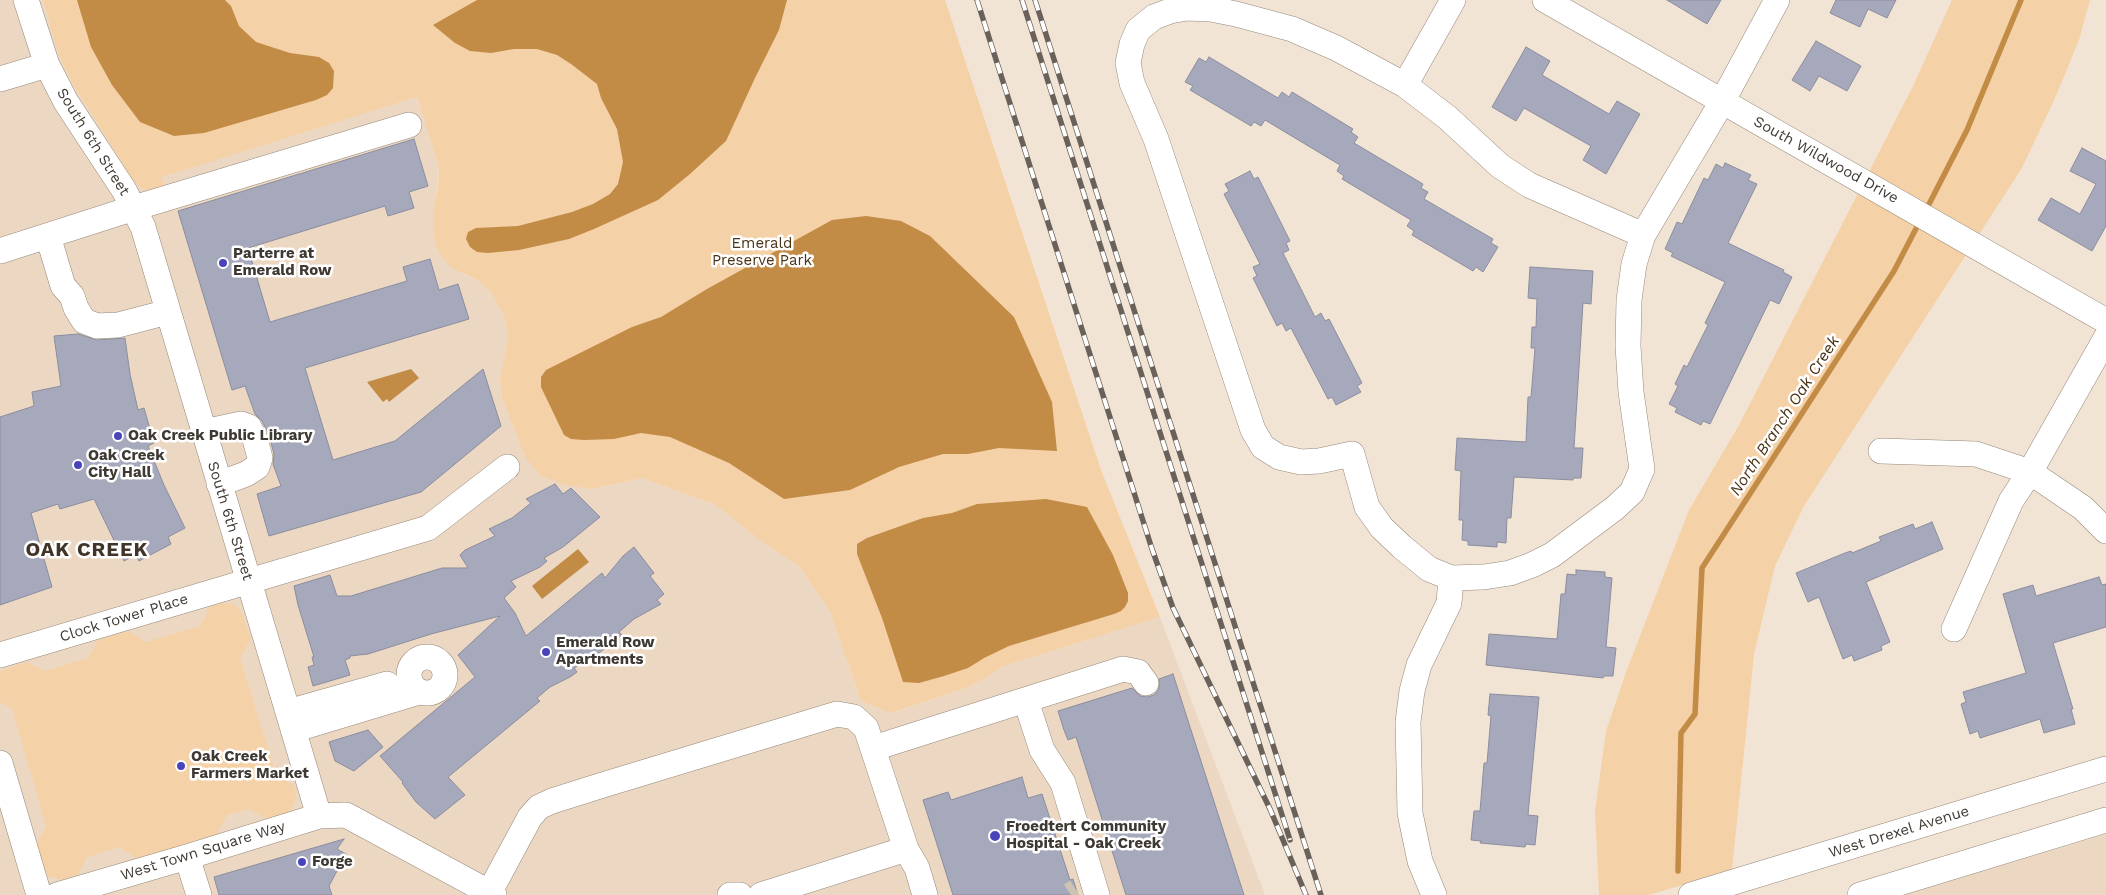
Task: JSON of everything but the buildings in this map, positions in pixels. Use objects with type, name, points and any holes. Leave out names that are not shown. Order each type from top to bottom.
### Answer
[{"type":"street","name":"South 6th Street","points":[[26,0],[47,65],[66,102],[124,190],[143,227],[319,816]]},
{"type":"street","points":[[1405,86],[1453,0]]},
{"type":"street","name":"South Wildwood Drive","points":[[1545,0],[2106,321]]},
{"type":"street","points":[[1643,235],[1529,185],[1500,166],[1448,118],[1405,86],[1336,48],[1292,30],[1254,18],[1212,9],[1187,8],[1170,11],[1154,17],[1138,30],[1132,44],[1128,63],[1132,84],[1156,139],[1253,430],[1262,447],[1279,457],[1301,462],[1319,461],[1352,454],[1368,506],[1382,528],[1402,547],[1429,569],[1451,578],[1492,576],[1532,566],[1552,555],[1616,508],[1632,492],[1642,470],[1630,392],[1628,300],[1634,264],[1643,235],[1722,102],[1777,0]]},
{"type":"street","points":[[0,79],[47,65]]},
{"type":"street","points":[[0,251],[134,208],[409,125]]},
{"type":"street","points":[[48,236],[63,286],[72,296],[76,308],[84,321],[97,326],[118,325],[168,312]]},
{"type":"street","points":[[1954,629],[2011,501],[2030,472],[2106,338]]},
{"type":"street","points":[[204,432],[241,424],[249,427],[255,439],[260,458],[257,467],[246,474],[219,484]]},
{"type":"street","points":[[1881,451],[1976,454],[2030,472],[2082,508],[2106,530]]},
{"type":"street","name":"Clock Tower Place","points":[[0,655],[428,528],[507,467]]},
{"type":"street","points":[[1434,895],[1420,861],[1410,813],[1408,722],[1412,691],[1419,665],[1449,603],[1451,578]]},
{"type":"street","points":[[874,748],[1123,669],[1138,672],[1146,683]]},
{"type":"street","points":[[291,721],[414,685]]},
{"type":"street","points":[[1026,700],[1042,750],[1063,783],[1089,890]]},
{"type":"street","points":[[319,816],[346,815],[490,894],[530,817],[539,807],[552,801],[837,714],[854,716],[866,728],[874,748],[906,849],[917,868],[925,895]]},
{"type":"street","points":[[0,763],[39,895]]},
{"type":"street","name":"West Drexel Avenue","points":[[1691,895],[1760,885],[2106,769]]},
{"type":"street","name":"West Town Square Way","points":[[57,895],[180,860],[319,816]]},
{"type":"street","points":[[1860,895],[2106,820]]},
{"type":"street","points":[[761,895],[822,886],[906,849]]},
{"type":"street","points":[[180,860],[182,895]]},
{"type":"street","points":[[180,860],[199,895]]},
{"type":"street","points":[[730,895],[740,895]]},
{"type":"shaded area","points":[[0,0],[43,0],[58,53],[72,83],[135,183],[165,191],[161,177],[417,97],[439,167],[433,229],[462,274],[479,281],[490,291],[502,312],[508,338],[500,379],[502,398],[525,457],[591,489],[642,478],[716,505],[760,540],[799,566],[830,611],[861,701],[892,713],[966,688],[986,678],[1001,667],[1160,617],[1265,895],[0,895]]},
{"type":"shaded area","points":[[77,0],[225,0],[231,6],[239,26],[256,42],[290,53],[319,57],[329,63],[334,71],[333,88],[327,95],[316,100],[204,133],[174,136],[140,122],[112,85],[91,47]]},
{"type":"shaded area","points":[[477,0],[787,0],[779,30],[726,141],[690,174],[658,200],[569,239],[519,250],[488,253],[477,252],[470,247],[466,239],[468,232],[476,228],[518,226],[572,212],[593,204],[610,194],[618,184],[623,162],[617,129],[601,98],[597,84],[571,64],[557,55],[537,49],[514,49],[491,53],[470,51],[455,43],[433,25]]},
{"type":"shaded area","points":[[866,216],[901,221],[930,236],[1014,317],[1052,402],[1057,451],[999,448],[968,454],[943,454],[899,467],[850,490],[784,499],[729,463],[670,437],[641,433],[614,439],[584,440],[571,439],[564,435],[541,387],[541,377],[546,370],[632,327],[661,317],[707,289],[832,220]]},
{"type":"shaded area","points":[[411,369],[419,378],[389,402],[387,399],[383,402],[367,382]]},
{"type":"shaded area","points":[[1046,499],[1087,507],[1113,555],[1128,593],[1128,601],[1125,607],[1114,614],[1009,646],[968,668],[919,683],[903,682],[882,618],[857,554],[857,544],[867,538],[923,518],[952,513],[977,504]]},
{"type":"shaded area","points":[[578,549],[589,562],[542,599],[532,586]]},
{"type":"shaded area","points":[[2106,834],[2106,895],[1903,895]]},
{"type":"green space","name":"Emerald Preserve Park","points":[[43,0],[945,0],[1101,470],[1160,617],[1001,667],[986,678],[966,688],[891,713],[861,701],[830,611],[799,566],[760,540],[716,505],[642,478],[591,489],[565,485],[540,475],[525,457],[502,398],[500,379],[508,338],[502,312],[490,291],[479,281],[452,268],[441,256],[436,245],[433,229],[433,212],[438,187],[439,167],[417,97],[162,177],[165,191],[149,192],[135,183],[72,83],[58,53]]},
{"type":"green space","points":[[1952,0],[2090,0],[2079,40],[2056,96],[2022,168],[1804,506],[1775,566],[1754,654],[1732,870],[1649,895],[1599,895],[1595,811],[1606,731],[1626,672],[1689,510],[1739,425],[1913,86]]},
{"type":"green space","points":[[222,603],[235,605],[242,613],[251,638],[240,658],[276,775],[294,785],[296,798],[291,809],[286,813],[267,819],[248,809],[227,815],[217,834],[138,859],[119,847],[87,857],[77,877],[65,880],[50,877],[44,868],[37,844],[46,826],[12,709],[0,702],[0,671],[27,662],[45,671],[88,658],[98,640],[128,631],[146,642],[200,626],[210,607]]},
{"type":"waterway","name":"North Branch Oak Creek","points":[[1926,210],[1967,130],[2021,0]]},
{"type":"waterway","name":"North Branch Oak Creek","points":[[1678,871],[1681,733],[1695,714],[1702,568],[1894,271],[1920,221]]},
{"type":"tunnel","points":[[1071,895],[1077,891]]},
{"type":"railway","points":[[977,0],[1152,549],[1173,608],[1270,809],[1306,895]]},
{"type":"railway","points":[[1022,0],[1290,840]]},
{"type":"railway","points":[[1035,0],[1321,895]]},
{"type":"place","name":"Parterre at Emerald Row","points":[[223,263]]},
{"type":"place","name":"Oak Creek Public Library","points":[[118,436]]},
{"type":"place","name":"Oak Creek City Hall","points":[[78,465]]},
{"type":"place","name":"Emerald Row Apartments","points":[[546,652]]},
{"type":"place","name":"Oak Creek Farmers Market","points":[[181,766]]},
{"type":"place","name":"Froedtert Community Hospital - Oak Creek","points":[[995,836]]},
{"type":"place","name":"Forge","points":[[302,862]]},
{"type":"district","name":"OAK CREEK","points":[[87,550]]}]
